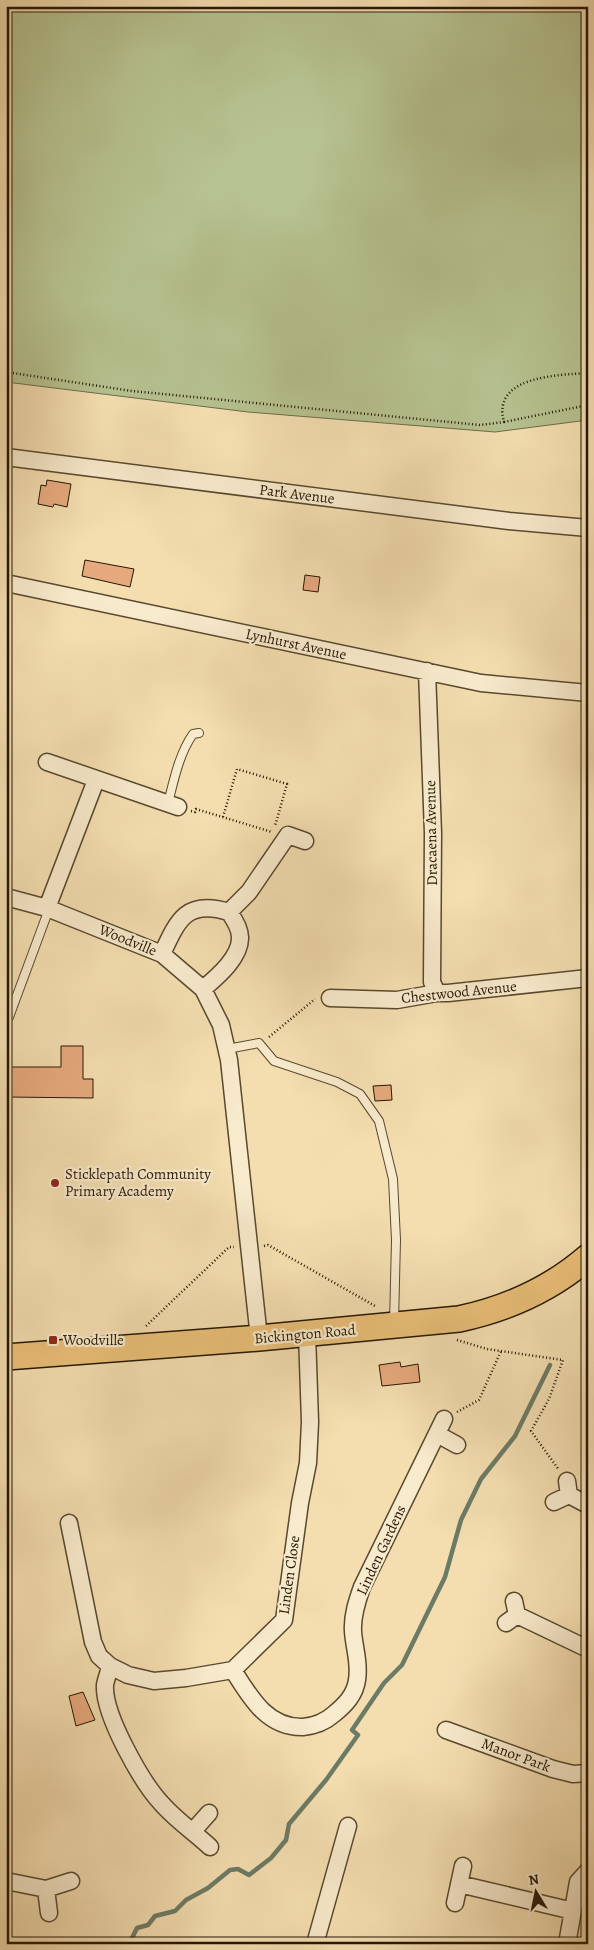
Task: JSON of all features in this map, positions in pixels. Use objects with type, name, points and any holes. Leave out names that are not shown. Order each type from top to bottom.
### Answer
[{"type":"main road","name":"Bickington Road","points":[[6,1357],[307,1334],[445,1320],[486,1313],[520,1300],[548,1286],[588,1257]]},
{"type":"street","name":"Park Avenue","points":[[6,457],[509,521],[588,528]]},
{"type":"street","name":"Lynhurst Avenue","points":[[6,583],[481,683],[588,693]]},
{"type":"street","name":"Dracaena Avenue","points":[[427,672],[433,833],[432,982],[436,993]]},
{"type":"street","points":[[47,762],[173,805]]},
{"type":"street","points":[[48,908],[96,780]]},
{"type":"street","points":[[229,912],[249,892],[288,835],[304,841]]},
{"type":"street","name":"Woodville","points":[[6,898],[48,908],[162,954],[202,989],[221,1025],[227,1049],[259,1338]]},
{"type":"street","points":[[162,954],[172,932],[186,914],[200,907],[214,907],[229,912],[237,925],[240,936],[238,950],[216,977],[202,989]]},
{"type":"street","name":"Chestwood Avenue","points":[[330,998],[397,1000],[436,993],[588,978]]},
{"type":"street","name":"Linden Close","points":[[233,1670],[284,1620],[300,1503],[308,1463],[310,1422],[307,1334]]},
{"type":"street","name":"Linden Gardens","points":[[233,1670],[247,1693],[262,1711],[276,1722],[293,1727],[313,1726],[330,1718],[344,1706],[352,1695],[357,1681],[358,1661],[353,1631],[355,1607],[362,1586],[444,1419]]},
{"type":"street","points":[[437,1434],[457,1445]]},
{"type":"street","points":[[554,1502],[568,1488],[588,1505]]},
{"type":"street","points":[[69,1523],[93,1642],[99,1656],[110,1666],[128,1674],[154,1681],[233,1670]]},
{"type":"street","points":[[512,1613],[588,1649]]},
{"type":"street","points":[[110,1666],[105,1686],[108,1708],[123,1743],[146,1783],[161,1804],[210,1847]]},
{"type":"street","name":"Manor Park","points":[[446,1730],[553,1769],[573,1774],[588,1772]]},
{"type":"street","points":[[193,1831],[209,1813]]},
{"type":"street","points":[[315,1944],[348,1826]]},
{"type":"street","points":[[455,1904],[463,1866]]},
{"type":"street","points":[[567,1944],[578,1882],[588,1871]]},
{"type":"street","points":[[6,1881],[46,1889],[71,1881]]},
{"type":"street","points":[[459,1884],[573,1910]]},
{"type":"street","points":[[46,1889],[49,1913]]},
{"type":"lane","points":[[173,805],[175,775],[188,742],[193,734],[200,733]]},
{"type":"lane","points":[[6,1017],[9,1017],[48,908]]},
{"type":"lane","points":[[227,1049],[259,1043],[274,1060],[336,1082],[360,1094],[379,1121],[393,1179],[396,1240],[393,1326]]},
{"type":"path","points":[[6,372],[132,391],[480,425],[588,405]]},
{"type":"path","points":[[504,422],[503,406],[511,391],[518,385],[530,380],[588,373]]},
{"type":"path","points":[[173,805],[195,812],[196,809],[273,832],[287,784],[237,769],[223,817]]},
{"type":"path","points":[[259,1043],[274,1034],[320,994],[330,998]]},
{"type":"path","points":[[445,1320],[448,1337],[501,1351],[563,1360],[549,1399],[531,1431],[568,1488]]},
{"type":"path","points":[[444,1419],[479,1400],[501,1351]]},
{"type":"green space","points":[[6,6],[588,6],[588,420],[495,432],[248,412],[6,382]]},
{"type":"building","points":[[47,480],[71,484],[67,507],[54,504],[53,507],[38,504],[41,485],[46,486]]},
{"type":"building","points":[[85,560],[134,569],[130,587],[82,576]]},
{"type":"building","points":[[305,575],[320,577],[318,592],[303,590]]},
{"type":"building","points":[[61,1046],[83,1046],[83,1079],[93,1079],[93,1098],[6,1097],[6,1067],[61,1067]]},
{"type":"building","points":[[391,1085],[392,1100],[375,1101],[373,1086]]},
{"type":"building","points":[[400,1362],[401,1367],[418,1364],[420,1382],[382,1386],[379,1365]]},
{"type":"building","points":[[83,1692],[95,1720],[76,1726],[69,1696]]},
{"type":"waterway","points":[[126,1944],[131,1940],[137,1928],[148,1925],[155,1916],[175,1911],[186,1900],[208,1888],[230,1870],[238,1869],[249,1875],[271,1858],[286,1840],[289,1824],[326,1780],[358,1735],[352,1730],[384,1683],[402,1665],[445,1577],[461,1520],[481,1479],[515,1436],[550,1365]]},
{"type":"place","name":"Sticklepath Community Primary Academy","points":[[55,1183]]},
{"type":"place","name":"Woodville","points":[[53,1340]]}]
